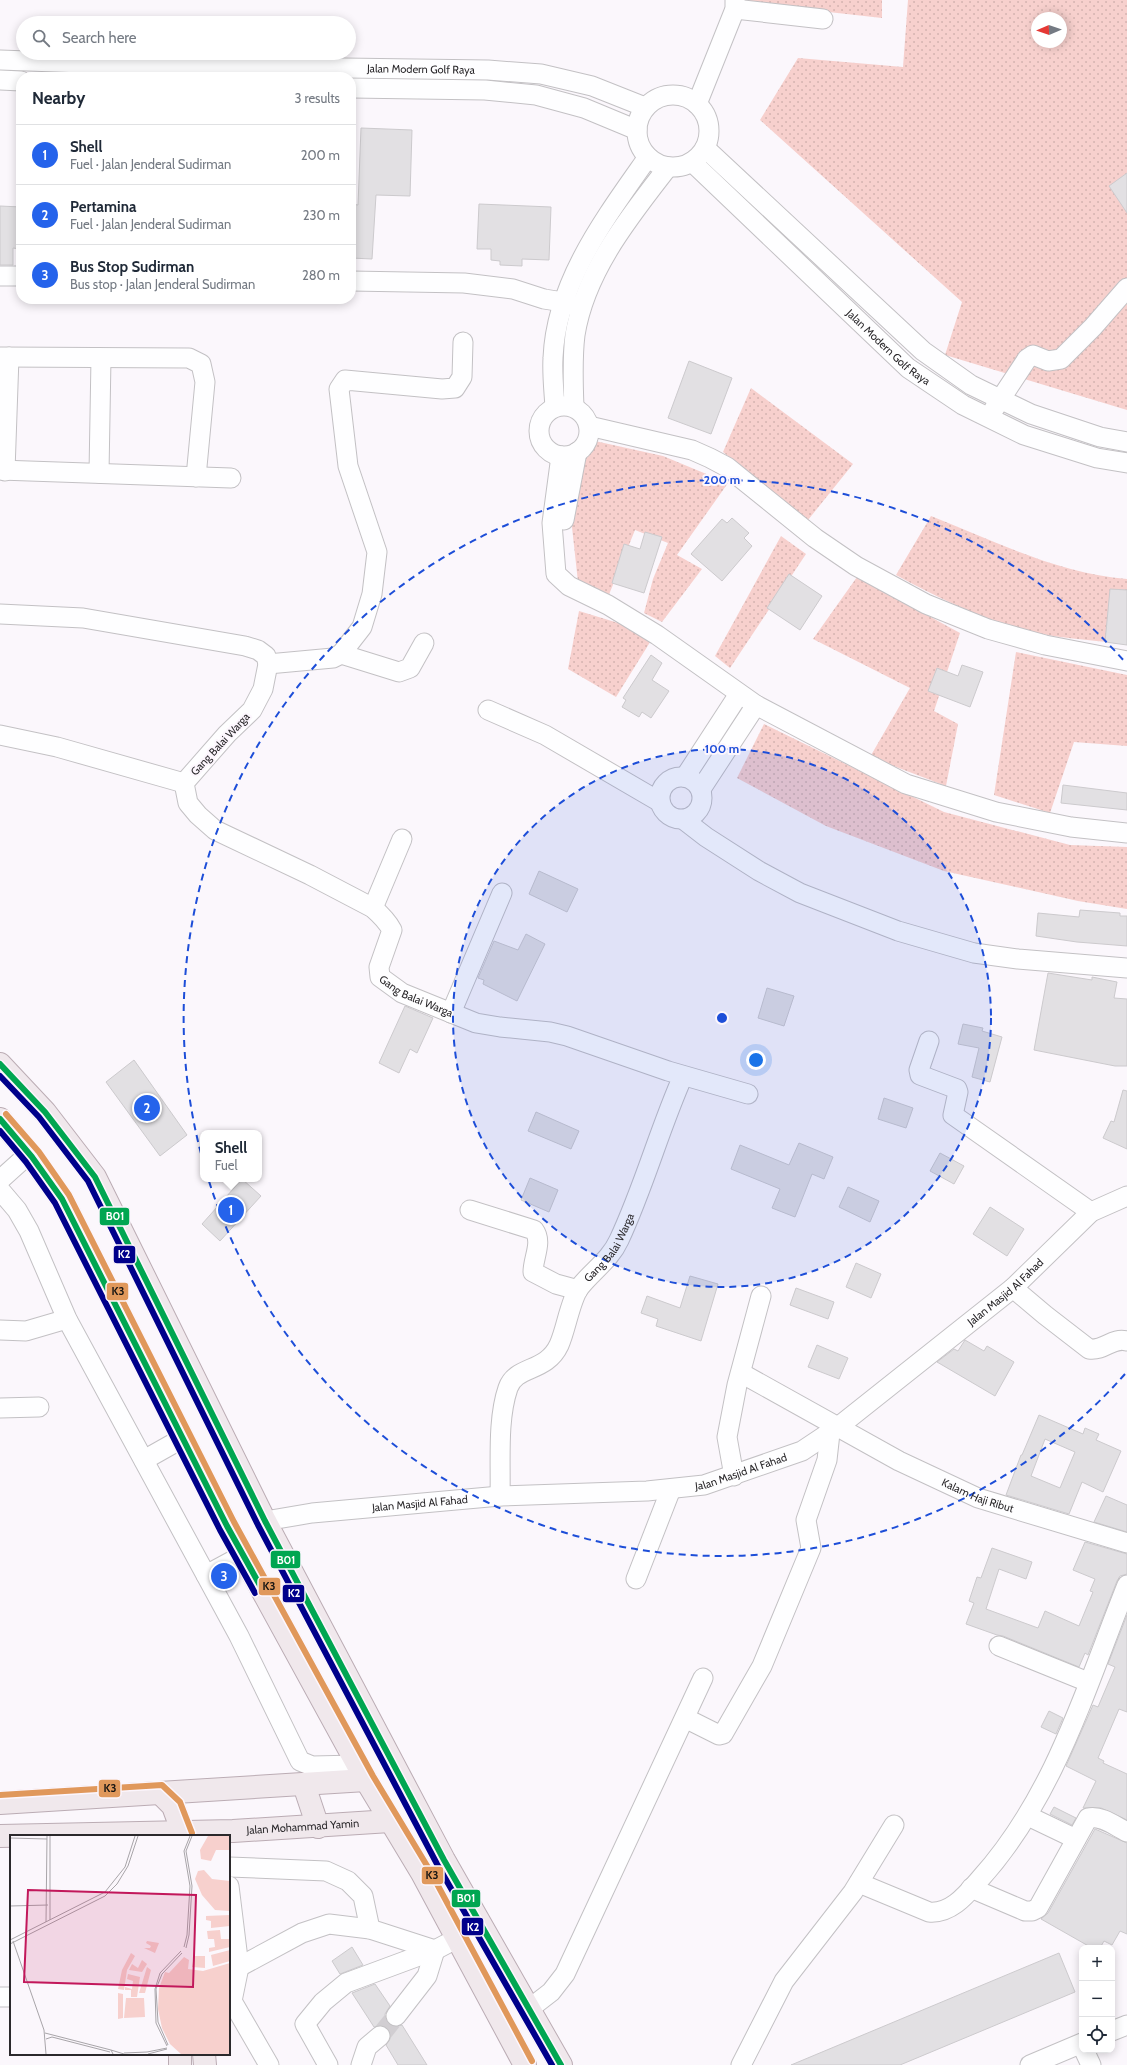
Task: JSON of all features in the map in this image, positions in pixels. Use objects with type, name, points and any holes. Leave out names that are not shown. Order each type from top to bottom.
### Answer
[{"type":"main road","points":[[0,1064],[45,1112],[95,1177],[265,1522],[444,1860],[561,2065]]},
{"type":"main road","points":[[0,1119],[30,1153],[62,1199],[243,1555],[362,1773],[422,1873],[456,1939],[525,2065]]},
{"type":"main road","points":[[0,1803],[304,1786],[362,1773]]},
{"type":"main road","points":[[304,1786],[318,1827]]},
{"type":"main road","points":[[160,1793],[173,1806],[184,1834]]},
{"type":"main road","name":"Jalan Mohammad Yamin","points":[[92,1835],[184,1834],[318,1827],[390,1821]]},
{"type":"main road","name":"Jalan Mohammad Yamin","points":[[0,1836],[10,1836]]},
{"type":"main road","points":[[204,2055],[205,2065]]},
{"type":"street","points":[[697,104],[735,4],[823,19]]},
{"type":"street","name":"Jalan Modern Golf Raya","points":[[0,60],[139,65],[488,70],[548,76],[592,86],[645,107]]},
{"type":"street","points":[[0,80],[16,81]]},
{"type":"street","name":"Jalan Modern Golf Raya","points":[[356,88],[485,90],[536,95],[584,108],[637,130]]},
{"type":"street","points":[[670,94],[685,96],[697,104],[706,117],[709,132],[705,148],[692,162],[676,168],[659,165],[645,155],[637,139],[637,122],[645,107],[657,98],[670,94]]},
{"type":"street","name":"Jalan Modern Golf Raya","points":[[705,148],[922,352],[971,385],[1031,414],[1100,437],[1127,442]]},
{"type":"street","points":[[555,407],[553,358],[563,302],[578,266],[615,205],[648,157]]},
{"type":"street","name":"Jalan Modern Golf Raya","points":[[692,162],[908,368],[963,405],[1024,435],[1097,458],[1127,463]]},
{"type":"street","points":[[574,408],[573,358],[575,334],[582,308],[595,274],[633,212],[668,166]]},
{"type":"street","points":[[0,276],[16,276]]},
{"type":"street","points":[[356,281],[464,282],[513,289],[544,299],[563,302],[582,308]]},
{"type":"street","points":[[989,418],[1027,359],[1034,355],[1048,361],[1061,359],[1093,327],[1127,288]]},
{"type":"street","points":[[0,614],[83,618],[245,646],[258,650],[266,656],[268,664],[333,658],[341,654],[362,627],[372,594],[377,552],[348,466],[339,388],[345,380],[455,388],[462,377],[463,342]]},
{"type":"street","points":[[196,477],[205,382],[200,364],[189,358],[4,357],[2,470],[99,473],[196,477],[231,478]]},
{"type":"street","points":[[99,473],[101,358]]},
{"type":"street","points":[[568,406],[574,408],[581,412],[589,426],[589,436],[584,446],[569,454],[552,453],[544,447],[540,438],[539,429],[544,416],[555,407],[568,406]]},
{"type":"street","points":[[589,426],[692,450],[710,458],[727,467],[826,546],[856,566],[926,604],[988,629],[1045,645],[1127,661]]},
{"type":"street","points":[[569,454],[564,520],[569,586],[608,606],[657,635],[756,705],[906,784],[996,812],[1071,827],[1127,833]]},
{"type":"street","points":[[341,654],[399,672],[410,668],[424,643]]},
{"type":"street","name":"Gang Balai Warga","points":[[268,664],[263,689],[252,710],[227,734],[184,783],[188,803],[198,815],[215,830],[310,875],[373,908],[388,922],[392,930],[379,967],[380,977],[402,993],[476,1023],[550,1032],[568,1036],[683,1076],[619,1241],[613,1252],[578,1290],[559,1345],[552,1357],[544,1364],[517,1374],[508,1386],[502,1413],[500,1496]]},
{"type":"street","points":[[685,777],[739,694]]},
{"type":"street","points":[[701,789],[756,705]]},
{"type":"street","points":[[488,710],[545,735],[660,802]]},
{"type":"street","points":[[0,735],[57,747],[184,783]]},
{"type":"street","points":[[685,777],[694,781],[701,789],[703,798],[700,809],[694,816],[684,820],[668,816],[663,810],[660,802],[661,792],[666,783],[675,778],[685,777]]},
{"type":"street","points":[[684,820],[706,837],[759,871],[800,893],[898,931],[974,953],[1018,959],[1127,968]]},
{"type":"street","points":[[373,908],[402,839]]},
{"type":"street","points":[[451,1013],[502,893]]},
{"type":"street","points":[[929,1041],[919,1073],[920,1075],[958,1091],[953,1115],[1091,1212]]},
{"type":"street","points":[[683,1076],[748,1094]]},
{"type":"street","points":[[0,1180],[30,1153]]},
{"type":"street","points":[[0,1190],[17,1210],[29,1231],[67,1319],[239,1636],[300,1761],[312,1766],[362,1773]]},
{"type":"street","name":"Jalan Masjid Al Fahad","points":[[265,1522],[312,1513],[500,1496],[647,1491],[704,1485],[734,1476],[802,1451],[834,1430],[1013,1288],[1091,1212],[1125,1198]]},
{"type":"street","points":[[470,1210],[534,1230],[538,1235],[538,1241],[533,1264],[533,1272],[546,1280],[578,1290]]},
{"type":"street","points":[[1013,1288],[1089,1349],[1097,1350],[1121,1339],[1127,1341]]},
{"type":"street","points":[[734,1476],[727,1437],[741,1373],[761,1296]]},
{"type":"street","points":[[0,1330],[26,1331],[67,1319]]},
{"type":"street","name":"Kalam Haji Ribut","points":[[741,1373],[834,1430],[978,1498],[1127,1543]]},
{"type":"street","points":[[0,1408],[39,1407]]},
{"type":"street","points":[[685,1718],[719,1735],[723,1734],[762,1666],[811,1548],[806,1520],[827,1460],[834,1430]]},
{"type":"street","points":[[144,1460],[183,1438]]},
{"type":"street","points":[[636,1579],[671,1489]]},
{"type":"street","points":[[206,1575],[243,1555]]},
{"type":"street","points":[[859,1883],[929,1912],[940,1913],[951,1908],[996,1862],[1028,1816],[1066,1744],[1088,1682],[1127,1585]]},
{"type":"street","points":[[999,1646],[1088,1682]]},
{"type":"street","points":[[529,2009],[551,1992],[565,1974],[703,1678]]},
{"type":"street","points":[[1028,1816],[1076,1839]]},
{"type":"street","points":[[971,1888],[1025,1911],[1032,1911],[1038,1908],[1088,1818],[1094,1817],[1127,1832]]},
{"type":"street","points":[[741,2065],[784,1981],[859,1883],[894,1825]]},
{"type":"street","points":[[230,1867],[326,1871],[348,1880],[363,1896],[370,1929]]},
{"type":"street","points":[[230,1894],[239,1967],[231,2001],[269,2065]]},
{"type":"street","points":[[239,1967],[302,1932],[328,1924],[370,1929],[435,1950]]},
{"type":"street","points":[[328,2065],[305,2024],[323,2002],[346,1984],[435,1950],[456,1939]]},
{"type":"street","points":[[396,2016],[427,1976],[435,1950]]},
{"type":"street","points":[[1115,2030],[1127,2025]]},
{"type":"street","points":[[361,2065],[367,2047],[380,2036]]},
{"type":"street","points":[[1030,2065],[1079,2046]]},
{"type":"street","points":[[1086,2053],[1091,2065]]},
{"type":"shaded area","points":[[741,0],[882,0],[882,18],[741,2]]},
{"type":"shaded area","points":[[908,0],[1127,0],[1127,410],[945,355],[962,302],[760,120],[798,58],[903,67]]},
{"type":"shaded area","points":[[751,388],[853,464],[808,520],[723,452]]},
{"type":"shaded area","points":[[595,441],[663,456],[728,483],[677,555],[702,569],[662,622],[644,613],[653,579],[668,543],[635,530],[608,597],[578,582],[571,518],[580,459]]},
{"type":"shaded area","points":[[931,516],[1027,555],[1077,571],[1127,579],[1127,644],[1057,636],[1016,628],[954,604],[896,575]]},
{"type":"shaded area","points":[[781,536],[806,554],[730,668],[715,656]]},
{"type":"shaded area","points":[[857,577],[960,633],[934,711],[958,724],[946,786],[870,757],[910,688],[813,639]]},
{"type":"shaded area","points":[[579,611],[628,626],[652,639],[616,697],[568,669]]},
{"type":"shaded area","points":[[1016,652],[1127,675],[1127,746],[1074,742],[1050,813],[994,795]]},
{"type":"shaded area","points":[[764,724],[944,812],[1070,845],[1127,847],[1127,909],[1078,901],[944,871],[826,826],[737,778]]},
{"type":"building","points":[[361,128],[412,130],[410,196],[376,195],[372,259],[356,258],[356,205],[358,205]]},
{"type":"building","points":[[1127,173],[1127,213],[1109,186]]},
{"type":"building","points":[[479,204],[551,207],[549,260],[522,259],[522,266],[500,265],[500,261],[491,260],[491,249],[477,249]]},
{"type":"building","points":[[0,206],[16,207],[16,248],[13,248],[13,265],[0,265]]},
{"type":"building","points":[[689,361],[732,378],[711,434],[668,418]]},
{"type":"building","points":[[732,518],[749,533],[744,538],[752,546],[722,581],[691,554],[722,519],[727,523]]},
{"type":"building","points":[[645,532],[662,537],[644,593],[612,583],[624,544],[640,549]]},
{"type":"building","points":[[789,574],[822,596],[800,630],[767,608]]},
{"type":"building","points":[[1110,589],[1127,590],[1127,645],[1105,642]]},
{"type":"building","points":[[651,655],[662,663],[652,680],[669,691],[651,718],[642,712],[639,717],[622,707],[626,700],[623,698]]},
{"type":"building","points":[[962,665],[983,672],[970,707],[928,691],[937,668],[958,676]]},
{"type":"building","points":[[1063,785],[1127,793],[1127,810],[1061,803]]},
{"type":"building","points":[[539,871],[578,889],[567,912],[529,894]]},
{"type":"building","points":[[1080,910],[1120,913],[1120,916],[1127,916],[1127,946],[1077,942],[1036,936],[1038,913],[1079,917]]},
{"type":"building","points":[[526,934],[545,944],[517,1001],[483,984],[484,980],[478,978],[494,941],[518,950]]},
{"type":"building","points":[[1048,973],[1092,980],[1092,977],[1117,982],[1114,998],[1127,999],[1127,1066],[1115,1066],[1034,1050]]},
{"type":"building","points":[[767,988],[794,996],[784,1026],[758,1018]]},
{"type":"building","points":[[405,1006],[433,1018],[417,1053],[410,1049],[399,1073],[379,1063]]},
{"type":"building","points":[[963,1024],[983,1028],[982,1031],[1002,1037],[990,1082],[972,1077],[979,1048],[958,1044]]},
{"type":"building","points":[[134,1060],[187,1135],[160,1156],[106,1082]]},
{"type":"building","points":[[1123,1090],[1127,1091],[1127,1149],[1103,1138],[1111,1121],[1114,1122]]},
{"type":"building","points":[[884,1098],[913,1108],[906,1128],[878,1119]]},
{"type":"building","points":[[536,1112],[579,1131],[571,1149],[528,1131]]},
{"type":"building","points":[[799,1143],[833,1157],[824,1179],[812,1174],[795,1217],[772,1208],[780,1189],[731,1169],[740,1145],[789,1165]]},
{"type":"building","points":[[940,1153],[964,1166],[954,1184],[930,1171]]},
{"type":"building","points":[[530,1178],[558,1190],[549,1212],[521,1200]]},
{"type":"building","points":[[239,1182],[245,1182],[261,1196],[220,1241],[202,1224]]},
{"type":"building","points":[[848,1187],[879,1201],[870,1222],[839,1207]]},
{"type":"building","points":[[990,1207],[1024,1229],[1007,1256],[973,1234]]},
{"type":"building","points":[[856,1263],[881,1274],[871,1298],[846,1287]]},
{"type":"building","points":[[690,1276],[718,1284],[701,1341],[656,1326],[658,1319],[641,1313],[647,1296],[680,1308]]},
{"type":"building","points":[[796,1288],[834,1302],[828,1319],[790,1305]]},
{"type":"building","points":[[965,1340],[984,1351],[987,1346],[1014,1362],[995,1396],[937,1362],[954,1349],[958,1351]]},
{"type":"building","points":[[817,1345],[848,1358],[839,1379],[808,1367]]},
{"type":"building","points":[[1039,1415],[1083,1434],[1085,1428],[1099,1434],[1096,1440],[1121,1451],[1103,1492],[1082,1482],[1069,1514],[1006,1495]],"holes":[[[1045,1439],[1075,1452],[1060,1488],[1031,1476]]]},
{"type":"building","points":[[1106,1496],[1127,1505],[1127,1532],[1094,1522]]},
{"type":"building","points":[[1085,1542],[1127,1554],[1127,1574],[1120,1576],[1117,1581],[1088,1655],[1085,1653],[1079,1667],[1003,1636],[966,1624],[974,1603],[969,1601],[977,1577],[981,1578],[992,1548],[1032,1562],[1026,1579],[999,1569],[986,1609],[1038,1628],[1045,1611],[1079,1626],[1093,1592],[1090,1591],[1095,1579],[1073,1570]]},
{"type":"building","points":[[1127,1615],[1127,1712],[1119,1709],[1098,1758],[1104,1761],[1103,1763],[1127,1774],[1127,1820],[1101,1808],[1083,1808],[1096,1781],[1066,1766],[1093,1705],[1098,1707],[1115,1667],[1108,1664]]},
{"type":"building","points":[[1049,1711],[1063,1718],[1056,1734],[1041,1727]]},
{"type":"building","points":[[1054,1807],[1076,1818],[1072,1825],[1050,1814]]},
{"type":"building","points":[[1095,1829],[1127,1843],[1127,1934],[1120,1931],[1112,1945],[1104,1941],[1102,1945],[1087,1945],[1041,1919],[1048,1913]]},
{"type":"building","points":[[352,1947],[363,1965],[340,1974],[332,1961]]},
{"type":"building","points":[[1059,1953],[1075,1992],[900,2065],[791,2065]]},
{"type":"building","points":[[375,1984],[390,2006],[385,2014],[386,2020],[394,2027],[402,2025],[427,2065],[398,2065],[386,2045],[390,2039],[389,2029],[383,2026],[374,2027],[352,1993]]},
{"type":"tunnel","points":[[380,2036],[396,2016]]},
{"type":"transit line","name":"B01","points":[[0,1064],[45,1112],[95,1177],[265,1521],[444,1860],[561,2065]]},
{"type":"transit line","name":"K2","points":[[0,1076],[39,1117],[88,1181],[258,1525],[437,1864],[552,2065]]},
{"type":"transit line","name":"K3","points":[[6,1114],[39,1152],[69,1195],[234,1522],[373,1776],[429,1869],[532,2061]]},
{"type":"transit line","name":"B01","points":[[0,1119],[32,1157],[62,1199],[227,1526],[262,1589]]},
{"type":"transit line","name":"K2","points":[[0,1131],[26,1162],[55,1203],[220,1530],[255,1593]]},
{"type":"transit line","name":"K3","points":[[0,1795],[162,1785],[180,1802],[192,1833]]},
{"type":"place","name":"Pertamina","points":[[147,1108]]},
{"type":"place","name":"Shell","points":[[231,1210]]},
{"type":"place","name":"Bus Stop Sudirman","points":[[224,1576]]}]
